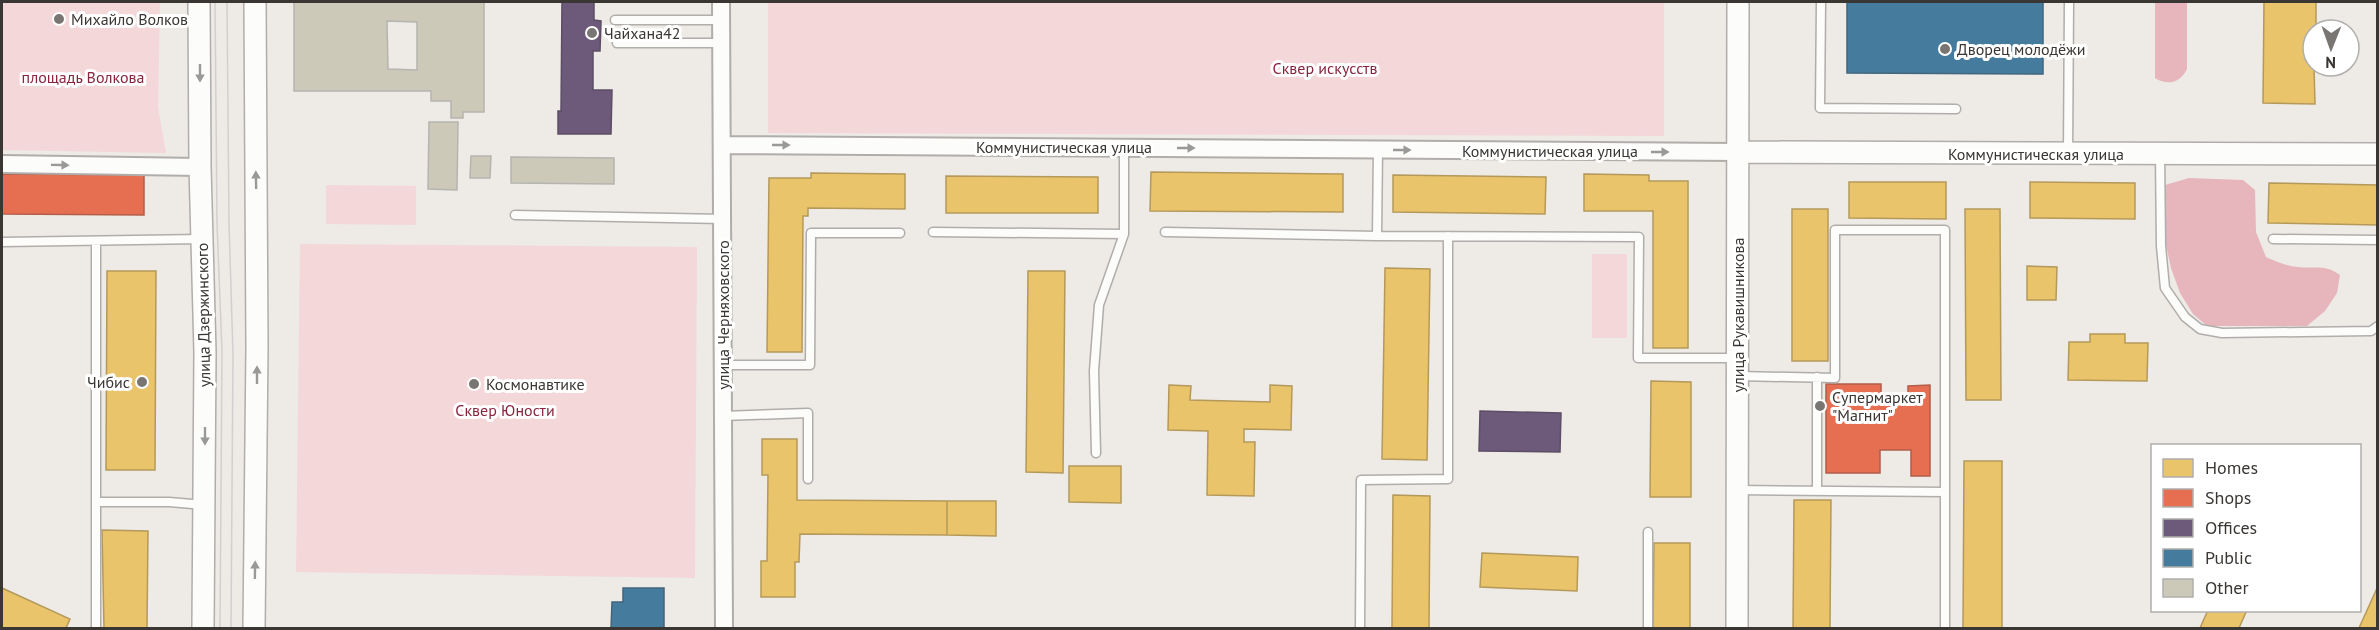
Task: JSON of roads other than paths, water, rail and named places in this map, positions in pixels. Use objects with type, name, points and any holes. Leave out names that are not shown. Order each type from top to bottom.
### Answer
[{"type":"street","name":"улица Дзержинского","points":[[199,2],[200,167],[205,352],[203,628]]},
{"type":"street","points":[[254,628],[257,347],[255,2]]},
{"type":"street","name":"улица Черняховского","points":[[721,2],[724,628]]},
{"type":"street","name":"улица Рукавишникова","points":[[1737,628],[1738,2]]},
{"type":"street","name":"Коммунистическая улица","points":[[723,145],[2160,155],[2378,154]]},
{"type":"street","points":[[2,164],[200,167]]},
{"type":"lane","points":[[1821,2],[1820,108],[1956,109]]},
{"type":"lane","points":[[2068,154],[2069,2]]},
{"type":"lane","points":[[615,21],[721,20]]},
{"type":"lane","points":[[617,44],[722,43]]},
{"type":"lane","points":[[1096,453],[1094,371],[1099,305],[1124,234],[1124,148]]},
{"type":"lane","points":[[1377,236],[1378,149]]},
{"type":"lane","points":[[2160,155],[2161,246],[2165,288],[2185,317],[2199,329],[2222,333],[2371,331],[2378,326]]},
{"type":"lane","points":[[515,215],[723,219]]},
{"type":"lane","points":[[1165,231],[1377,236],[1639,237],[1638,358],[1835,378],[1835,230],[1945,230],[1945,628]]},
{"type":"lane","points":[[933,232],[1124,234]]},
{"type":"lane","points":[[723,365],[810,365],[811,233],[900,233]]},
{"type":"lane","points":[[1360,627],[1361,480],[1448,479],[1448,236]]},
{"type":"lane","points":[[2,242],[202,239]]},
{"type":"lane","points":[[2273,239],[2378,240]]},
{"type":"lane","points":[[96,242],[98,502],[96,628]]},
{"type":"lane","points":[[1817,377],[1817,490]]},
{"type":"lane","points":[[723,416],[808,413],[808,479]]},
{"type":"lane","points":[[1737,490],[1945,492]]},
{"type":"lane","points":[[98,502],[169,502],[205,506]]},
{"type":"lane","points":[[1648,532],[1648,628]]},
{"type":"tram line","points":[[215,2],[217,223],[222,352],[220,628]]},
{"type":"tram line","points":[[227,2],[233,355],[231,628]]},
{"type":"place","name":"Михайло Волков","points":[[59,19]]},
{"type":"place","name":"Чайхана42","points":[[592,33]]},
{"type":"place","name":"Дворец молодёжи","points":[[1945,49]]},
{"type":"place","name":"Чибис","points":[[142,382]]},
{"type":"place","name":"Космонавтике","points":[[474,384]]},
{"type":"place","name":"Супермаркет \"Магнит\"","points":[[1820,406]]},
{"type":"park label","name":"Сквер искусств","points":[[1325,68]]},
{"type":"park label","name":"площадь Волкова","points":[[83,77]]},
{"type":"park label","name":"Сквер Юности","points":[[505,410]]}]
